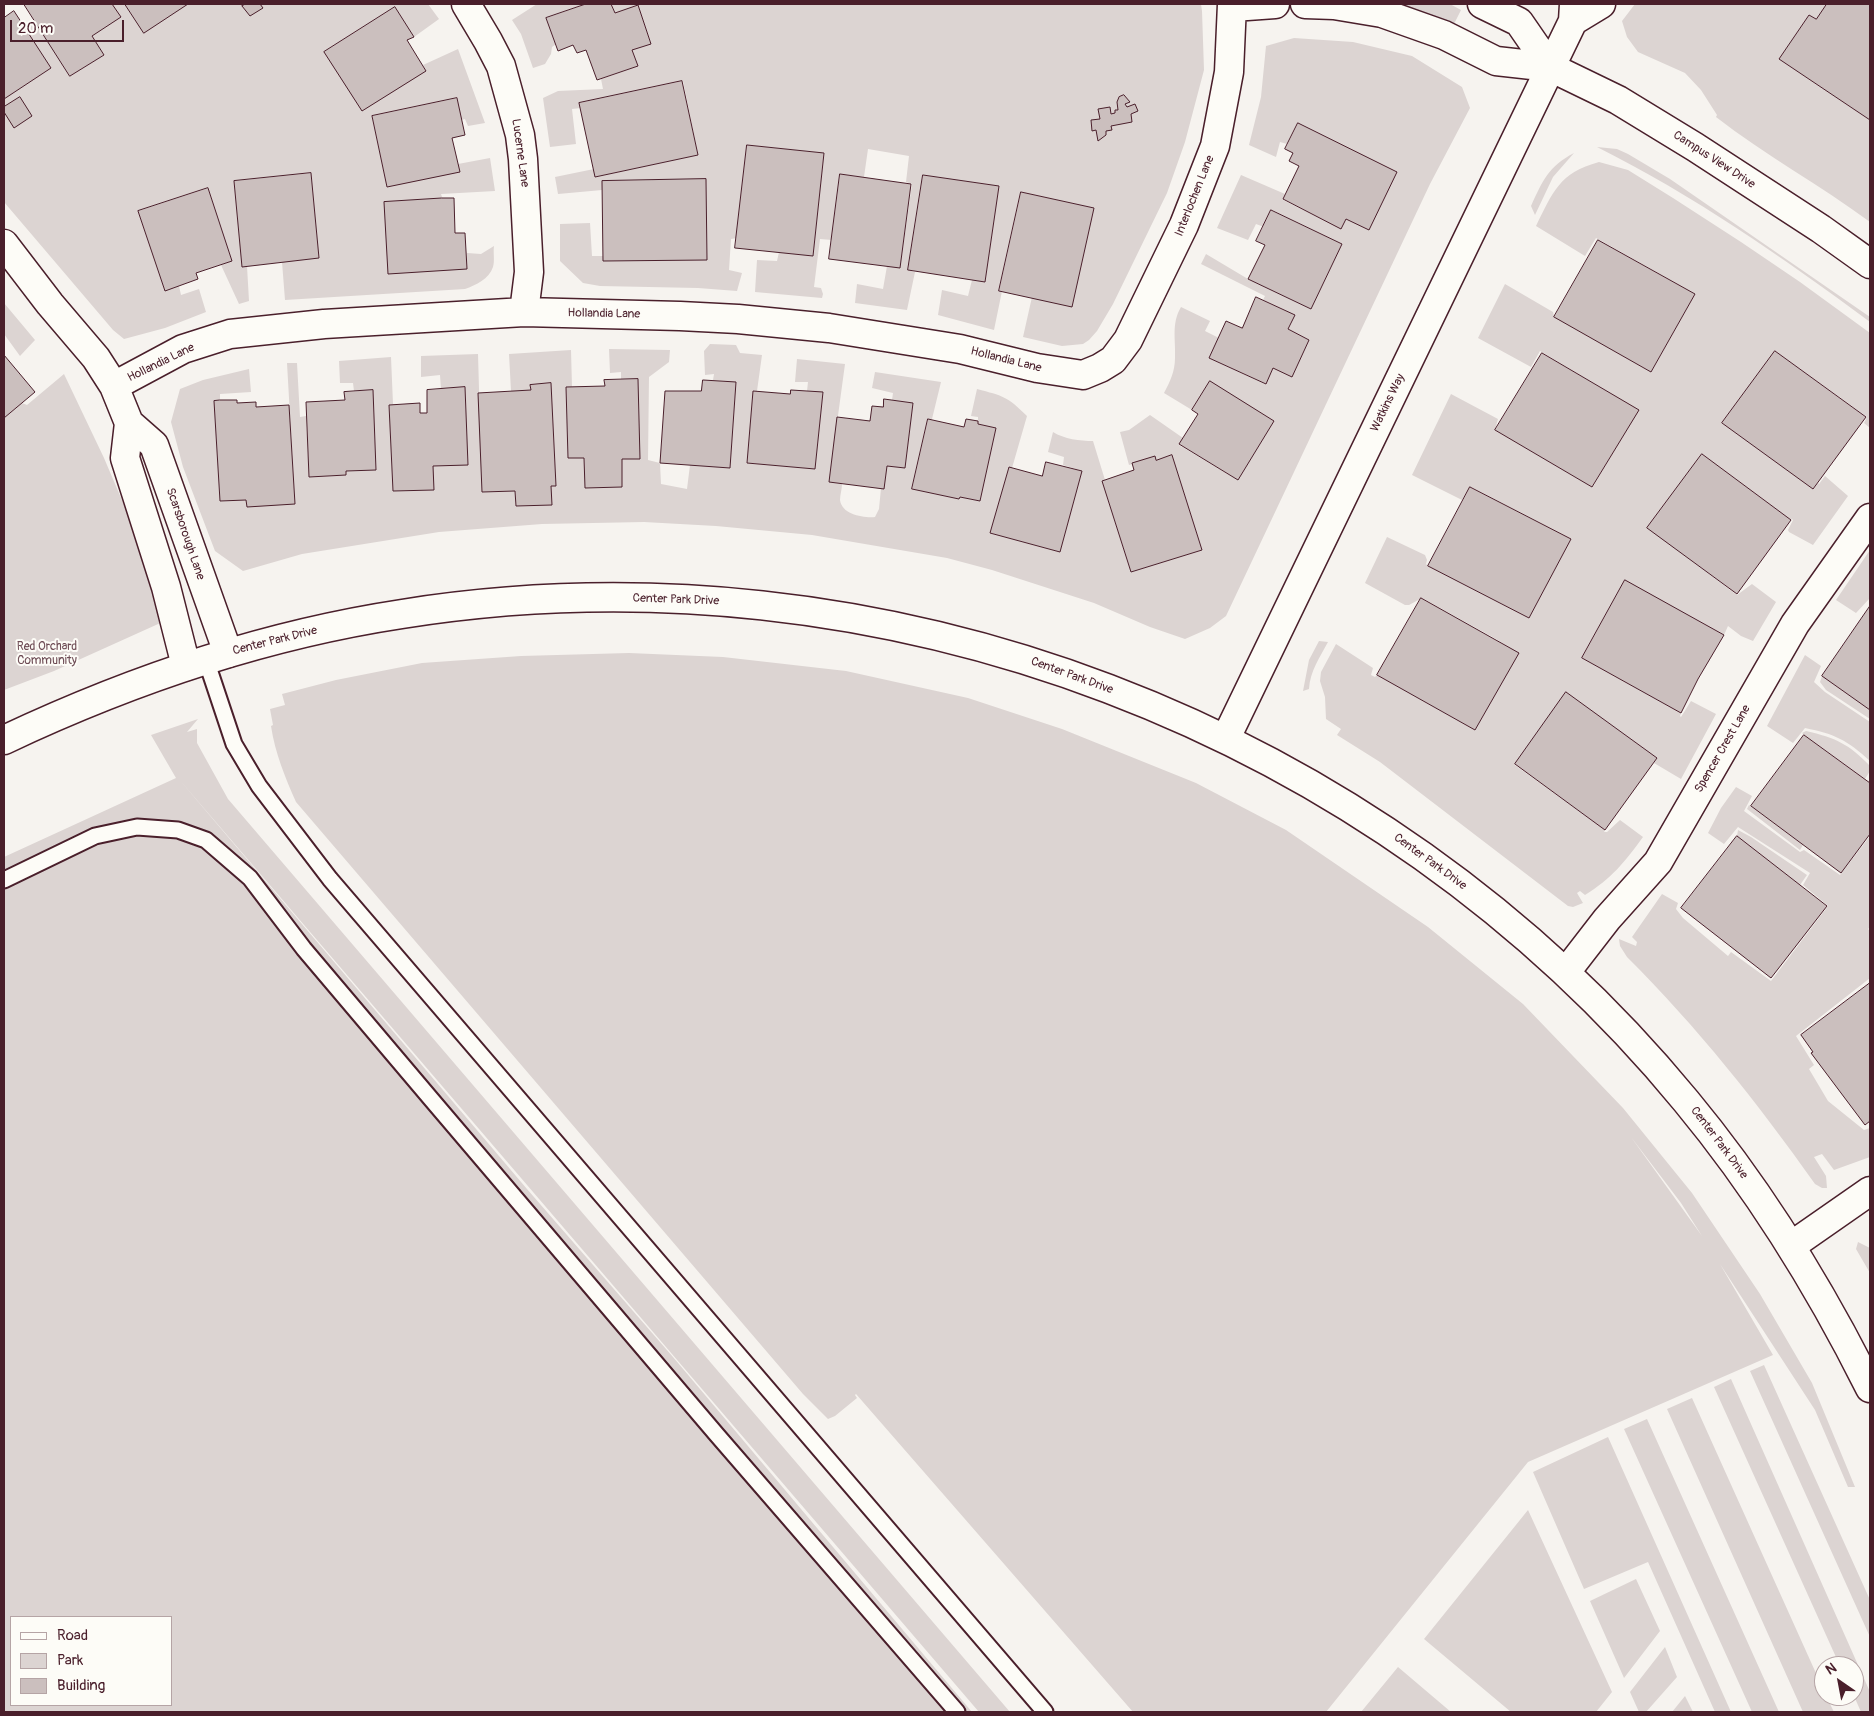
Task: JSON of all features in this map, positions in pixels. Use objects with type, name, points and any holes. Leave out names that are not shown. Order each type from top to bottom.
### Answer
[{"type":"street","name":"Lucerne Lane","points":[[466,4],[501,66],[520,135],[529,272],[524,312]]},
{"type":"street","points":[[1233,5],[1275,4]]},
{"type":"street","name":"Campus View Drive","points":[[1305,4],[1334,5],[1382,13],[1444,35],[1496,61],[1550,68],[1618,100],[1695,147],[1821,229],[1870,264]]},
{"type":"street","points":[[1482,4],[1519,22],[1550,68]]},
{"type":"street","points":[[1573,13],[1602,4]]},
{"type":"street","name":"Interlochen Lane","points":[[1100,368],[1113,360],[1128,340],[1184,225],[1215,146],[1229,72],[1233,5]]},
{"type":"street","name":"Watkins Way","points":[[1226,738],[1550,68],[1573,13]]},
{"type":"street","name":"Scarsborough Lane","points":[[4,244],[50,304],[96,358],[114,386],[129,423],[154,445],[207,660]]},
{"type":"street","name":"Hollandia Lane","points":[[114,386],[183,350],[230,334],[324,324],[524,312],[738,319],[829,328],[960,349],[1058,372],[1083,375],[1100,368]]},
{"type":"street","name":"Scarsborough Lane","points":[[129,423],[125,458],[166,587],[207,660]]},
{"type":"street","name":"Spencer Crest Lane","points":[[1566,972],[1607,919],[1658,862],[1795,624],[1870,518]]},
{"type":"street","name":"Center Park Drive","points":[[4,740],[120,689],[207,660],[315,631],[403,613],[571,598],[653,598],[735,603],[822,614],[907,628],[982,646],[1048,666],[1104,686],[1174,715],[1226,738],[1279,765],[1403,842],[1455,879],[1510,923],[1566,972],[1646,1054],[1686,1100],[1737,1166],[1791,1246],[1842,1333],[1870,1388]]},
{"type":"street","points":[[1791,1246],[1870,1191]]},
{"type":"lane","points":[[207,660],[234,744],[259,786],[330,879],[1045,1712]]},
{"type":"lane","points":[[4,880],[95,836],[137,827],[178,830],[206,840],[250,878],[304,949],[430,1099],[957,1712]]},
{"type":"green space","points":[[112,4],[125,4],[144,32],[188,4],[428,4],[439,19],[414,37],[395,7],[325,52],[426,71],[423,65],[458,49],[485,123],[468,126],[465,119],[461,120],[457,98],[372,116],[387,187],[458,164],[490,158],[495,191],[441,194],[467,269],[467,253],[481,254],[494,246],[494,265],[491,271],[478,283],[465,289],[285,300],[282,262],[319,258],[311,173],[234,181],[242,266],[247,266],[249,301],[239,304],[221,265],[232,261],[208,188],[138,211],[165,290],[179,286],[181,295],[199,289],[206,312],[165,328],[124,339],[113,330],[4,202],[4,99],[51,68],[24,26],[34,19],[70,76],[104,55],[92,36],[120,17]]},
{"type":"green space","points":[[537,4],[585,4],[546,18],[556,44],[552,47],[551,54],[545,64],[533,68],[521,34],[512,20]]},
{"type":"green space","points":[[612,4],[1201,4],[1204,70],[1185,142],[1167,193],[1113,304],[1097,331],[1089,340],[1083,344],[1062,346],[1023,337],[1032,297],[1072,306],[1094,208],[1021,192],[999,290],[1002,291],[994,330],[938,315],[942,290],[968,296],[972,280],[985,282],[999,186],[923,175],[908,270],[915,272],[907,310],[855,303],[857,284],[883,289],[887,266],[900,268],[912,184],[906,182],[909,156],[868,149],[864,177],[840,174],[832,240],[820,239],[814,287],[821,288],[822,298],[755,292],[757,260],[777,261],[779,252],[813,256],[824,153],[748,145],[737,238],[731,239],[729,270],[742,273],[737,291],[698,288],[600,286],[583,283],[560,261],[560,224],[590,223],[592,256],[604,256],[604,261],[707,259],[706,180],[602,181],[602,190],[558,194],[555,177],[594,169],[596,177],[698,155],[683,81],[580,103],[581,108],[572,109],[576,144],[550,147],[543,98],[558,91],[603,89],[601,79],[638,66],[632,50],[651,43],[638,6],[615,13]]},
{"type":"green space","points":[[1400,4],[1450,4],[1461,10],[1454,24]]},
{"type":"green space","points":[[1635,4],[1827,4],[1816,19],[1809,15],[1779,59],[1870,120],[1870,222],[1716,117],[1717,115],[1701,90],[1685,73],[1638,52],[1627,37],[1622,21]]},
{"type":"green space","points":[[1294,38],[1353,42],[1412,56],[1462,87],[1470,108],[1430,184],[1226,616],[1210,628],[1185,639],[1150,627],[1094,603],[992,570],[947,558],[812,535],[716,526],[644,522],[542,524],[439,532],[302,554],[243,571],[215,551],[183,467],[171,422],[180,389],[203,380],[249,369],[251,392],[220,394],[220,400],[214,401],[220,501],[246,500],[295,504],[287,363],[297,363],[300,417],[306,416],[309,477],[346,475],[346,471],[376,470],[373,391],[354,391],[353,383],[340,383],[339,361],[391,357],[393,404],[389,405],[393,491],[433,490],[433,466],[468,464],[465,388],[441,389],[440,375],[421,377],[421,356],[478,354],[482,492],[515,491],[516,506],[551,505],[551,486],[556,485],[551,384],[530,385],[531,390],[511,391],[509,354],[571,350],[572,387],[566,387],[568,458],[584,458],[586,488],[622,487],[622,459],[640,458],[638,379],[621,379],[621,372],[610,373],[609,349],[670,350],[669,362],[649,377],[648,460],[660,463],[661,484],[687,489],[690,465],[730,468],[736,383],[713,380],[714,374],[705,375],[704,351],[710,344],[736,345],[740,353],[762,355],[757,391],[753,391],[747,463],[815,469],[823,393],[807,391],[808,382],[795,382],[797,359],[845,364],[829,482],[842,484],[840,500],[849,512],[865,517],[875,517],[879,509],[881,488],[884,488],[887,466],[905,468],[913,403],[892,400],[893,393],[872,388],[875,372],[941,382],[932,419],[928,419],[912,489],[959,499],[960,497],[980,501],[996,428],[978,424],[978,417],[971,416],[977,389],[1004,398],[1027,416],[1012,468],[1009,467],[990,533],[1060,552],[1082,471],[1063,465],[1064,457],[1048,452],[1053,432],[1072,439],[1093,441],[1105,480],[1102,481],[1131,572],[1202,550],[1172,455],[1156,460],[1154,457],[1129,465],[1120,432],[1129,430],[1150,415],[1183,438],[1179,445],[1238,480],[1274,421],[1210,382],[1192,410],[1164,393],[1174,367],[1175,326],[1181,307],[1210,321],[1205,331],[1219,338],[1209,358],[1265,384],[1273,368],[1292,376],[1309,340],[1288,329],[1294,315],[1263,300],[1265,296],[1201,264],[1206,254],[1248,279],[1311,309],[1342,244],[1272,210],[1264,227],[1256,224],[1248,240],[1217,228],[1241,175],[1285,194],[1283,200],[1341,228],[1346,219],[1298,123],[1287,144],[1280,142],[1276,157],[1249,145],[1261,97],[1266,46]]},
{"type":"green space","points":[[1597,147],[1617,149],[1670,179],[1870,317],[1870,322],[1805,274],[1737,228],[1668,186]]},
{"type":"green space","points":[[1574,153],[1553,177],[1535,215],[1531,206],[1543,181],[1552,169]]},
{"type":"green space","points":[[1599,162],[1628,170],[1673,198],[1800,282],[1870,333],[1870,428],[1864,423],[1867,417],[1775,351],[1722,423],[1813,489],[1825,476],[1848,496],[1813,545],[1789,532],[1792,519],[1702,454],[1648,528],[1737,595],[1752,584],[1776,602],[1753,641],[1741,636],[1728,626],[1724,635],[1625,581],[1582,658],[1681,713],[1681,717],[1691,701],[1716,714],[1681,779],[1654,763],[1657,758],[1567,693],[1515,765],[1605,830],[1604,832],[1607,832],[1620,820],[1643,837],[1624,862],[1602,883],[1585,895],[1580,891],[1577,893],[1583,903],[1573,907],[1568,906],[1380,762],[1337,735],[1341,729],[1326,719],[1325,697],[1320,681],[1321,672],[1336,644],[1373,668],[1371,675],[1375,677],[1377,675],[1475,730],[1518,654],[1496,639],[1422,598],[1409,605],[1405,605],[1365,583],[1387,537],[1425,555],[1428,566],[1529,618],[1571,539],[1471,487],[1462,500],[1412,475],[1451,394],[1498,419],[1494,433],[1495,430],[1592,487],[1594,485],[1638,410],[1540,351],[1531,367],[1478,338],[1505,284],[1553,312],[1554,317],[1651,372],[1695,294],[1596,238],[1585,256],[1536,226],[1547,203],[1559,185],[1575,172]]},
{"type":"green space","points":[[4,303],[35,340],[20,356],[4,334]]},
{"type":"green space","name":"Red Orchard Community","points":[[64,374],[104,458],[130,519],[167,620],[54,671],[4,690],[4,418],[22,403],[27,405]]},
{"type":"green space","points":[[1870,550],[1870,598],[1856,613],[1836,600]]},
{"type":"green space","points":[[1319,641],[1328,642],[1313,670],[1309,689],[1303,691],[1309,660]]},
{"type":"green space","points":[[629,653],[723,657],[846,671],[968,698],[1062,729],[1196,783],[1286,830],[1428,927],[1523,1004],[1623,1108],[1692,1193],[1760,1294],[1812,1383],[1855,1487],[1848,1487],[1815,1410],[1720,1264],[1773,1355],[1528,1462],[1326,1712],[1133,1712],[856,1394],[857,1398],[835,1416],[828,1419],[803,1394],[296,802],[284,774],[271,726],[273,725],[270,709],[285,705],[282,694],[336,680],[422,663],[521,656]],"holes":[[[1631,1137],[1681,1203],[1702,1236]]]},
{"type":"green space","points":[[1805,655],[1821,666],[1814,682],[1825,692],[1870,722],[1870,761],[1847,743],[1825,733],[1805,728],[1793,743],[1767,726]]},
{"type":"green space","points":[[1822,676],[1870,710],[1870,719],[1826,690],[1820,682]]},
{"type":"green space","points":[[198,719],[187,732],[197,729],[197,743],[228,799],[1010,1712],[979,1712],[178,778],[527,1189],[673,1357],[972,1712],[4,1712],[4,857],[176,778],[151,735]]},
{"type":"green space","points":[[1806,731],[1834,739],[1855,752],[1870,766],[1870,771],[1865,779],[1802,733]]},
{"type":"green space","points":[[1736,787],[1752,796],[1744,811],[1800,852],[1804,850],[1840,875],[1870,836],[1870,927],[1868,929],[1870,931],[1870,978],[1796,1036],[1814,1065],[1809,1069],[1828,1101],[1864,1130],[1870,1128],[1870,1157],[1834,1170],[1822,1154],[1814,1157],[1826,1176],[1827,1188],[1822,1188],[1815,1184],[1726,1066],[1627,957],[1620,946],[1619,939],[1636,946],[1637,942],[1632,937],[1662,894],[1678,903],[1676,909],[1683,918],[1728,956],[1731,952],[1771,981],[1828,906],[1803,885],[1810,873],[1738,827],[1724,844],[1708,833],[1721,808]]},
{"type":"green space","points":[[1749,805],[1803,845],[1800,850],[1747,809]]},
{"type":"green space","points":[[1738,830],[1807,875],[1800,885],[1737,836]]},
{"type":"green space","points":[[1858,1242],[1870,1248],[1870,1273],[1856,1249]]},
{"type":"green space","points":[[1764,1365],[1870,1600],[1870,1637],[1750,1371]]},
{"type":"green space","points":[[1731,1379],[1854,1656],[1835,1656],[1714,1387]]},
{"type":"green space","points":[[1692,1398],[1814,1669],[1814,1706],[1831,1706],[1834,1712],[1803,1712],[1667,1409]]},
{"type":"green space","points":[[1647,1419],[1779,1712],[1752,1712],[1624,1429]]},
{"type":"green space","points":[[1608,1437],[1731,1712],[1715,1712],[1648,1562],[1584,1589],[1533,1472]]},
{"type":"green space","points":[[1528,1510],[1612,1692],[1596,1712],[1511,1712],[1424,1639]]},
{"type":"green space","points":[[1636,1579],[1660,1631],[1624,1678],[1590,1601]]},
{"type":"green space","points":[[1665,1647],[1677,1677],[1646,1712],[1639,1712],[1630,1692]]},
{"type":"green space","points":[[1398,1667],[1451,1712],[1361,1712]]},
{"type":"green space","points":[[1864,1678],[1870,1692],[1870,1712],[1861,1712],[1858,1706],[1864,1706]]},
{"type":"green space","points":[[1685,1696],[1693,1712],[1672,1712]]},
{"type":"building","points":[[24,4],[112,4],[121,17],[92,36],[104,55],[70,76]]},
{"type":"building","points":[[125,4],[188,4],[144,33]]},
{"type":"building","points":[[246,4],[260,4],[263,8],[250,16],[242,6]]},
{"type":"building","points":[[586,4],[611,4],[615,13],[638,5],[651,44],[632,50],[638,66],[597,80],[586,50],[577,53],[573,45],[558,51],[546,18]]},
{"type":"building","points":[[1827,4],[1870,4],[1870,120],[1779,59],[1809,15],[1816,19]]},
{"type":"building","points":[[395,7],[414,37],[407,40],[426,71],[362,111],[324,52]]},
{"type":"building","points":[[14,11],[51,68],[4,99],[4,18]]},
{"type":"building","points":[[682,81],[698,155],[595,177],[579,103]]},
{"type":"building","points":[[1124,95],[1130,102],[1125,104],[1127,107],[1135,104],[1138,111],[1131,114],[1132,122],[1111,126],[1112,130],[1106,131],[1106,135],[1098,141],[1096,130],[1092,131],[1091,120],[1100,119],[1098,109],[1110,107],[1111,114],[1115,113],[1115,110],[1118,110],[1117,102],[1119,97]]},
{"type":"building","points":[[20,97],[32,116],[14,128],[4,112],[4,107]]},
{"type":"building","points":[[457,98],[465,135],[452,138],[460,172],[387,187],[372,116]]},
{"type":"building","points":[[1298,123],[1397,172],[1369,230],[1346,219],[1341,229],[1283,199],[1299,166],[1289,161],[1293,153],[1285,149]]},
{"type":"building","points":[[747,145],[824,153],[813,256],[735,248]]},
{"type":"building","points":[[311,173],[319,258],[242,267],[234,181]]},
{"type":"building","points":[[840,174],[911,184],[900,268],[829,259]]},
{"type":"building","points":[[923,175],[999,186],[985,282],[908,270]]},
{"type":"building","points":[[706,179],[707,260],[603,261],[602,181]]},
{"type":"building","points":[[208,188],[232,261],[196,273],[198,279],[165,291],[138,211]]},
{"type":"building","points":[[1021,192],[1094,208],[1072,307],[999,291]]},
{"type":"building","points":[[454,198],[455,233],[465,233],[467,269],[388,274],[384,202]]},
{"type":"building","points":[[1271,210],[1342,244],[1311,309],[1248,279],[1265,245],[1256,241]]},
{"type":"building","points":[[1598,240],[1695,294],[1651,372],[1554,317]]},
{"type":"building","points":[[1256,297],[1295,315],[1288,329],[1309,340],[1292,377],[1273,368],[1266,384],[1209,358],[1226,321],[1242,328]]},
{"type":"building","points":[[1775,351],[1866,417],[1813,489],[1722,423]]},
{"type":"building","points":[[1542,353],[1639,410],[1592,487],[1495,430]]},
{"type":"building","points":[[4,355],[35,392],[4,418]]},
{"type":"building","points":[[638,379],[640,459],[622,459],[622,487],[585,488],[584,458],[568,458],[566,387],[605,386],[604,380]]},
{"type":"building","points":[[703,380],[736,382],[730,468],[660,463],[665,391],[701,391]]},
{"type":"building","points":[[1210,381],[1274,421],[1238,480],[1179,444],[1198,414],[1192,410]]},
{"type":"building","points":[[551,383],[556,486],[551,486],[552,505],[516,506],[515,491],[482,492],[478,393],[531,390],[530,385]]},
{"type":"building","points":[[465,387],[468,465],[433,466],[434,490],[393,491],[389,405],[420,403],[420,413],[427,413],[427,390]]},
{"type":"building","points":[[373,390],[376,470],[346,471],[346,475],[309,477],[306,402],[345,400],[344,392]]},
{"type":"building","points":[[791,390],[823,392],[815,469],[747,463],[753,391],[790,394]]},
{"type":"building","points":[[884,399],[913,403],[905,468],[887,466],[884,489],[829,482],[837,417],[870,421],[872,406],[883,407]]},
{"type":"building","points":[[237,400],[237,403],[256,402],[256,407],[289,405],[295,504],[247,507],[246,500],[220,501],[214,401]]},
{"type":"building","points":[[928,419],[964,427],[966,419],[978,421],[978,424],[996,428],[980,501],[960,497],[959,499],[912,489]]},
{"type":"building","points":[[1702,454],[1791,520],[1737,594],[1647,528]]},
{"type":"building","points":[[1172,455],[1202,550],[1131,572],[1102,481],[1134,470],[1132,463],[1155,456],[1156,460]]},
{"type":"building","points":[[1046,462],[1082,471],[1060,552],[990,533],[1009,467],[1042,476]]},
{"type":"building","points":[[1470,487],[1571,539],[1529,618],[1428,566]]},
{"type":"building","points":[[1625,580],[1724,635],[1698,679],[1681,713],[1582,658]]},
{"type":"building","points":[[1421,598],[1519,653],[1475,730],[1377,675]]},
{"type":"building","points":[[1870,606],[1870,710],[1822,676]]},
{"type":"building","points":[[1566,692],[1657,758],[1605,830],[1515,764]]},
{"type":"building","points":[[1804,735],[1870,783],[1870,834],[1841,873],[1751,806]]},
{"type":"building","points":[[1737,836],[1827,906],[1771,978],[1681,908]]},
{"type":"building","points":[[1870,983],[1870,1121],[1865,1125],[1811,1053],[1813,1052],[1801,1035]]}]
